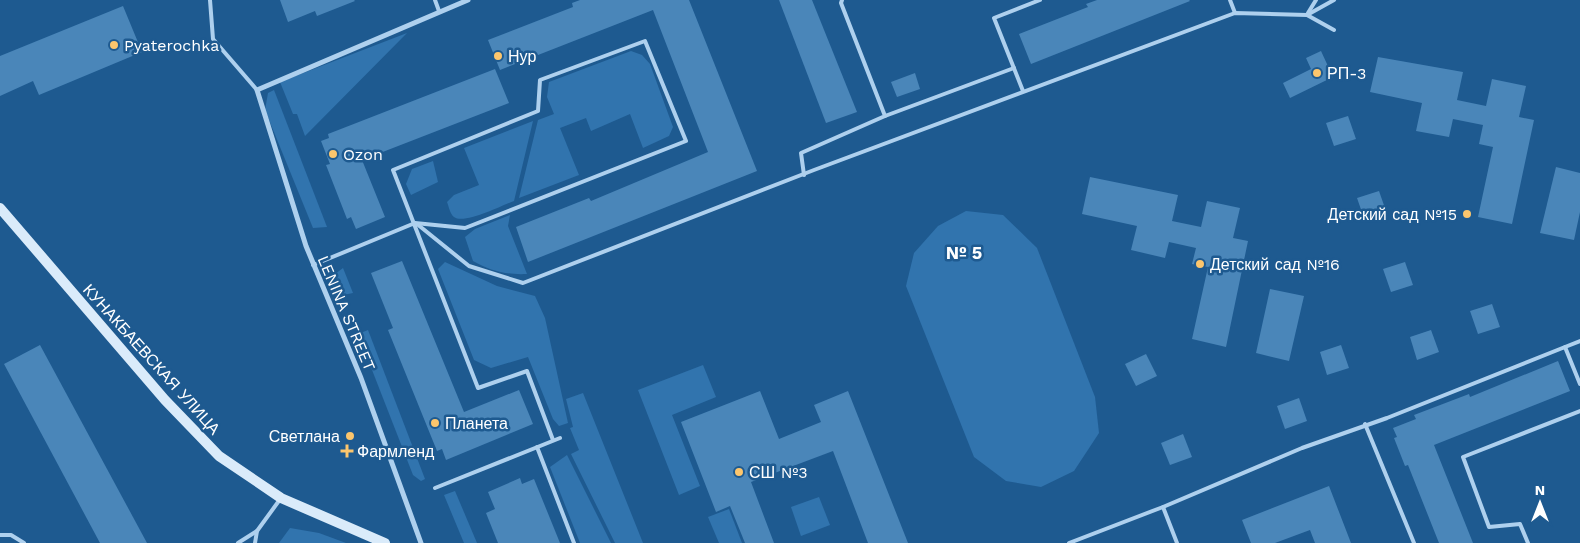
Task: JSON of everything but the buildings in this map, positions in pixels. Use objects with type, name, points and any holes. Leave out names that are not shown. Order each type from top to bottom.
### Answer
[{"type":"main road","name":"КУНАКБАЕВСКАЯ УЛИЦА","points":[[0,208],[164,400],[219,456],[281,498],[385,543]]},
{"type":"street","points":[[257,90],[468,0]]},
{"type":"street","name":"LENINA STREET","points":[[257,90],[313,266],[361,378],[421,543]]},
{"type":"lane","points":[[210,0],[213,39],[257,90]]},
{"type":"lane","points":[[435,0],[439,11]]},
{"type":"lane","points":[[842,0],[841,3],[885,116]]},
{"type":"lane","points":[[1023,91],[994,18],[1040,0]]},
{"type":"lane","points":[[1230,0],[1235,13]]},
{"type":"lane","points":[[1307,15],[1316,0]]},
{"type":"lane","points":[[1307,15],[1334,0]]},
{"type":"lane","points":[[415,223],[469,266],[523,283],[1023,91],[1235,13],[1307,15],[1334,30]]},
{"type":"lane","points":[[313,266],[415,223],[465,228],[686,141],[645,41],[540,80],[538,111],[393,170],[415,223],[478,388],[527,371],[553,440]]},
{"type":"lane","points":[[804,175],[801,153],[885,116],[1014,68]]},
{"type":"lane","points":[[1069,543],[1163,507],[1302,448],[1580,341]]},
{"type":"lane","points":[[1565,347],[1580,384]]},
{"type":"lane","points":[[1528,543],[1520,524],[1489,527],[1463,457],[1580,410]]},
{"type":"lane","points":[[1366,424],[1414,543]]},
{"type":"lane","points":[[434,488],[560,438]]},
{"type":"lane","points":[[536,447],[574,543]]},
{"type":"lane","points":[[238,543],[257,531],[281,498]]},
{"type":"lane","points":[[1163,507],[1177,543]]},
{"type":"lane","points":[[254,543],[257,531]]},
{"type":"lane","points":[[0,535],[11,535],[24,543]]},
{"type":"shaded area","points":[[407,33],[305,136],[297,114],[293,114],[280,82]]},
{"type":"shaded area","points":[[631,51],[642,55],[650,64],[673,127],[669,136],[643,148],[630,114],[591,131],[586,118],[560,128],[579,175],[519,198],[538,120],[554,114],[547,97],[549,82]]},
{"type":"shaded area","points":[[274,90],[327,227],[313,228],[265,110],[268,93]]},
{"type":"shaded area","points":[[533,121],[514,201],[474,217],[459,219],[454,217],[447,202],[454,195],[479,185],[464,148]]},
{"type":"shaded area","points":[[433,161],[438,182],[411,195],[406,184],[412,169]]},
{"type":"shaded area","points":[[966,211],[1003,215],[1037,248],[1095,397],[1099,433],[1074,471],[1041,487],[1006,481],[974,457],[906,286],[914,253],[938,226]]},
{"type":"shaded area","points":[[510,215],[508,226],[527,274],[499,272],[473,261],[465,237],[475,229]]},
{"type":"shaded area","points":[[445,262],[497,286],[535,296],[545,318],[568,423],[559,426],[553,419],[528,357],[491,368],[474,360],[438,269]]},
{"type":"shaded area","points":[[343,268],[353,293],[343,295],[335,274]]},
{"type":"shaded area","points":[[368,330],[425,479],[421,481],[413,475],[358,334]]},
{"type":"shaded area","points":[[703,365],[716,397],[672,415],[700,486],[679,495],[638,390]]},
{"type":"shaded area","points":[[583,393],[643,543],[615,543],[571,454],[579,450],[570,428],[573,427],[566,399]]},
{"type":"shaded area","points":[[567,455],[611,543],[580,543],[550,467]]},
{"type":"shaded area","points":[[455,491],[477,543],[464,543],[444,495]]},
{"type":"shaded area","points":[[819,497],[830,525],[801,536],[791,507]]},
{"type":"shaded area","points":[[729,509],[742,543],[719,543],[708,517]]},
{"type":"shaded area","points":[[290,528],[319,533],[346,543],[279,543]]},
{"type":"place","name":"Pyaterochka","points":[[114,45]]},
{"type":"place","name":"Нур","points":[[498,56]]},
{"type":"place","name":"РП-3","points":[[1317,73]]},
{"type":"place","name":"Ozon","points":[[333,154]]},
{"type":"place","name":"Детский сад №15","points":[[1467,214]]},
{"type":"place","name":"Детский сад №16","points":[[1200,264]]},
{"type":"place","name":"Планета","points":[[435,423]]},
{"type":"place","name":"Светлана","points":[[350,436]]},
{"type":"place","name":"Фармленд","points":[[347,451]]},
{"type":"place","name":"СШ №3","points":[[739,472]]},
{"type":"district","name":"№ 5","points":[[964,253]]}]
